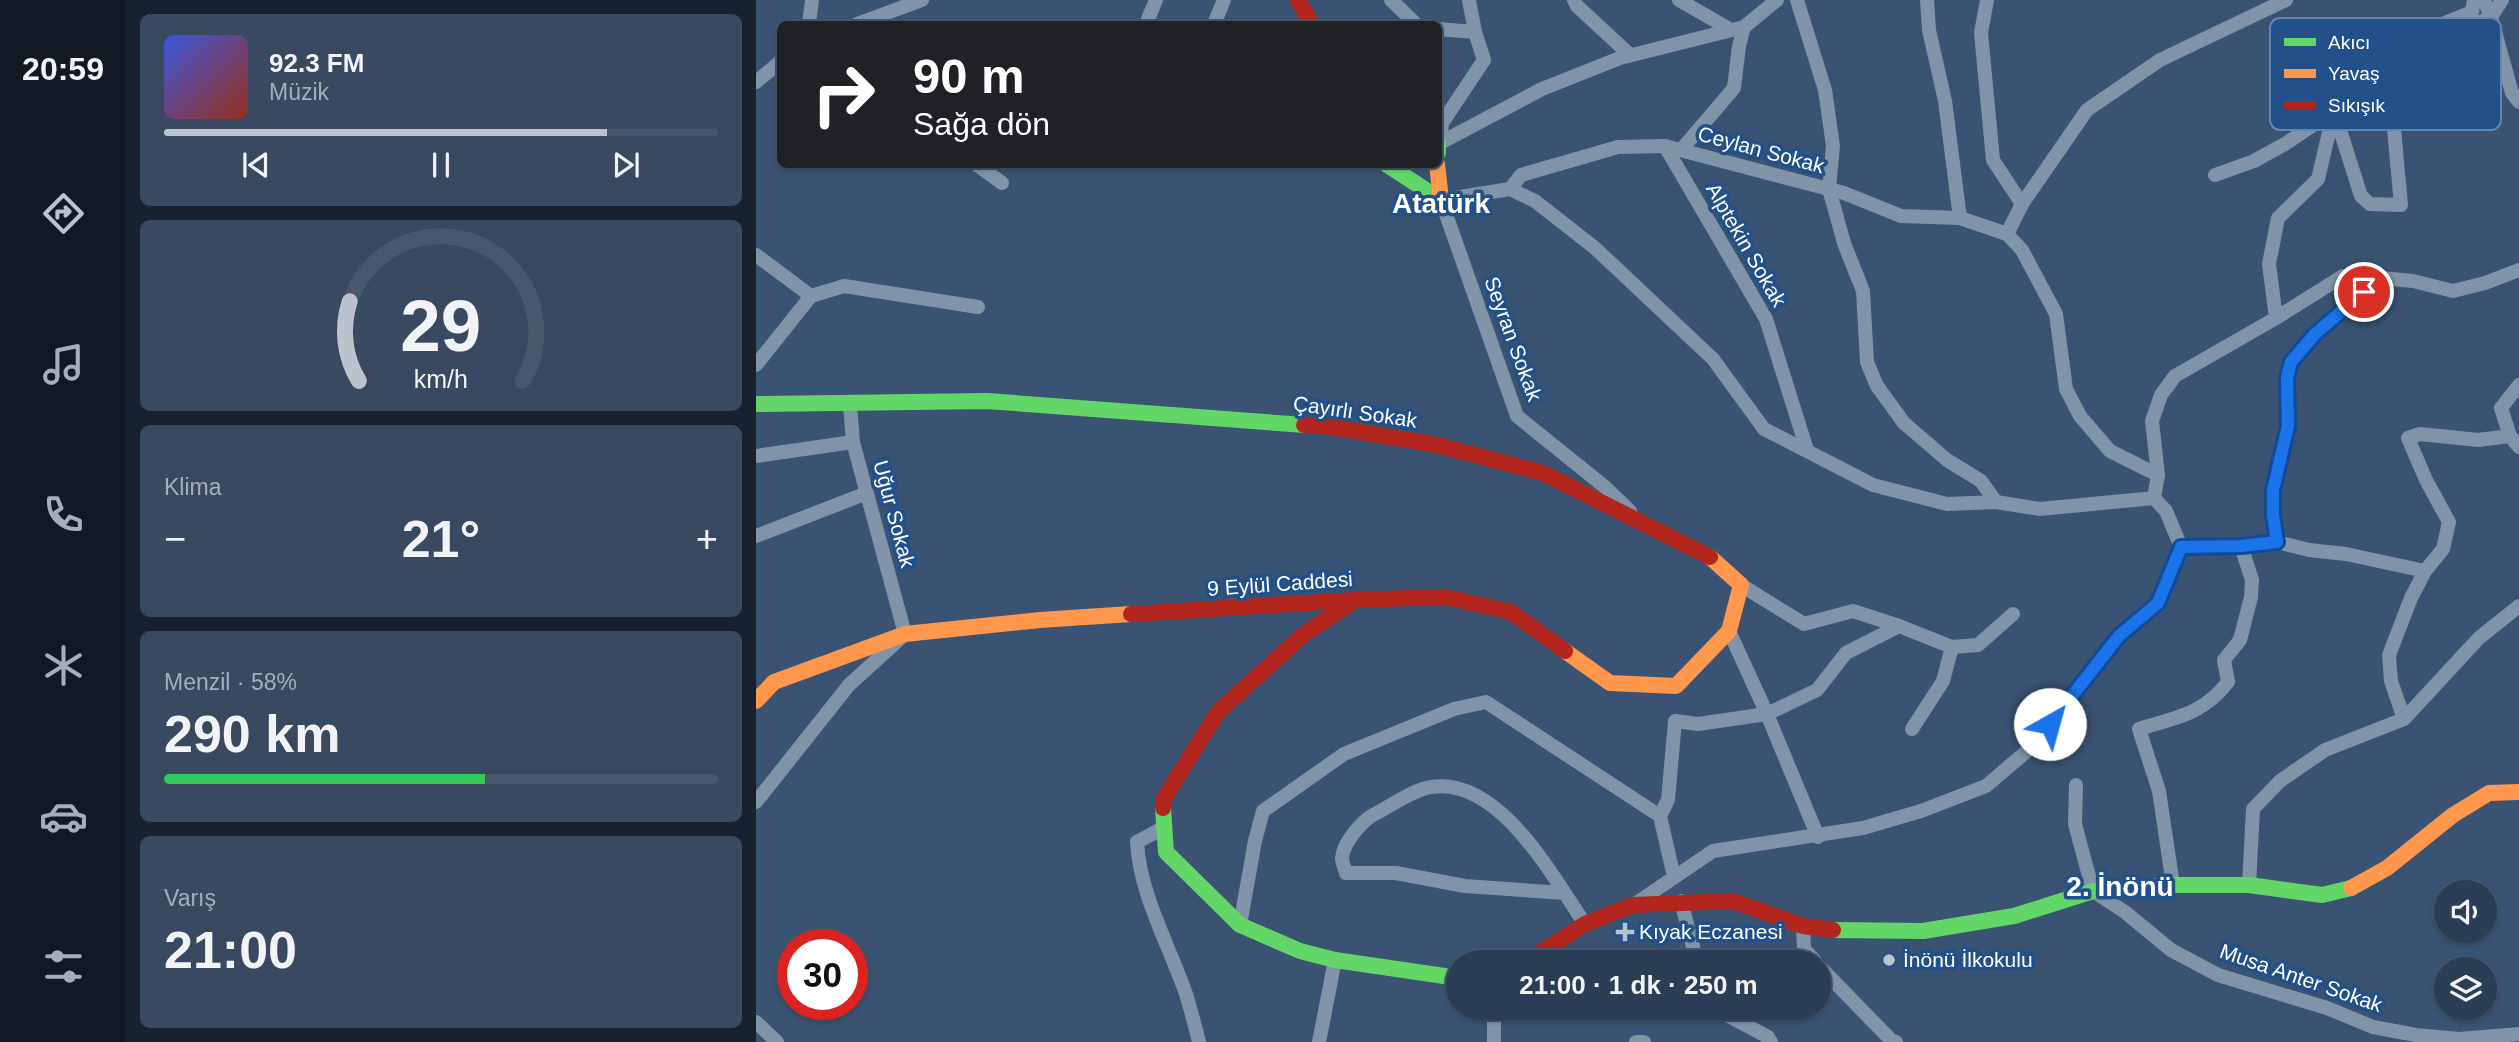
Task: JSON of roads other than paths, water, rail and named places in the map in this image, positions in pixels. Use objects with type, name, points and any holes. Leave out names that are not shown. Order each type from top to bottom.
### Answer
[{"type":"street","points":[[810,21],[813,0]]},
{"type":"street","points":[[865,21],[922,0]]},
{"type":"street","points":[[1147,21],[1156,0]]},
{"type":"street","points":[[1215,21],[1224,0]]},
{"type":"street","points":[[1298,0],[1310,21]]},
{"type":"street","points":[[1391,0],[1413,21]]},
{"type":"street","points":[[1442,123],[1483,60],[1469,0]]},
{"type":"street","points":[[1574,0],[1577,6],[1630,55]]},
{"type":"street","points":[[1679,0],[1738,29]]},
{"type":"street","points":[[1442,145],[1542,89],[1630,55],[1738,29],[1777,0]]},
{"type":"street","points":[[1797,0],[1825,90],[1833,146],[1829,189],[1844,243],[1863,291],[1867,362],[1877,386],[1904,424],[1947,460],[1980,481],[1996,502]]},
{"type":"street","points":[[1927,0],[1929,30],[1945,101],[1960,218]]},
{"type":"street","points":[[1987,0],[1981,33],[1993,160],[2022,204]]},
{"type":"street","points":[[2158,475],[2110,451],[2080,416],[2066,389],[2056,314],[2022,250],[2007,233],[2022,204],[2087,110],[2160,60],[2286,0]]},
{"type":"street","points":[[2457,18],[2472,12],[2474,0]]},
{"type":"street","points":[[2484,0],[2491,17]]},
{"type":"street","points":[[2491,17],[2502,0]]},
{"type":"street","points":[[1442,29],[1475,33]]},
{"type":"street","points":[[1681,150],[1734,88],[1739,46],[1738,29]]},
{"type":"street","points":[[2501,53],[2512,93],[2519,102]]},
{"type":"street","points":[[756,82],[777,64]]},
{"type":"street","points":[[2215,175],[2264,155],[2304,130]]},
{"type":"street","points":[[2276,318],[2269,264],[2278,218],[2318,179],[2330,130]]},
{"type":"street","points":[[2340,130],[2361,196],[2370,204],[2401,205],[2394,130]]},
{"type":"street","name":"Ceylan Sokak","points":[[1510,189],[1521,175],[1618,147],[1665,146],[1844,193],[1901,216],[1960,218],[2007,233]]},
{"type":"street","name":"Alptekin Sokak","points":[[1665,146],[1766,319],[1807,450]]},
{"type":"street","points":[[981,168],[1002,183]]},
{"type":"street","points":[[1393,168],[1441,200],[1510,189],[1535,201],[1595,248],[1713,359],[1764,429],[1873,485],[1947,504],[1996,502],[2040,509],[2154,498]]},
{"type":"street","points":[[1437,168],[1441,200]]},
{"type":"street","name":"Seyran Sokak","points":[[1441,200],[1517,416],[1605,487],[1642,523]]},
{"type":"street","points":[[756,255],[811,296]]},
{"type":"street","points":[[2154,498],[2158,475],[2152,421],[2161,396],[2175,376],[2276,318],[2343,275],[2413,281],[2453,291],[2519,270]]},
{"type":"street","points":[[2277,542],[2273,490],[2288,426],[2287,378],[2291,362],[2315,334],[2381,278]]},
{"type":"street","points":[[756,365],[811,296],[844,286],[978,307]]},
{"type":"street","points":[[2404,719],[2391,681],[2389,655],[2411,598],[2425,571],[2443,549],[2449,522],[2426,480],[2408,438],[2420,434],[2514,442],[2501,408],[2519,385]]},
{"type":"street","name":"Çayırlı Sokak","points":[[756,404],[987,401],[1332,427],[1437,445],[1543,473],[1714,559],[1741,585],[1804,624],[1853,611],[1952,647]]},
{"type":"street","name":"Uğur Sokak","points":[[850,404],[853,442],[905,634]]},
{"type":"street","points":[[756,456],[853,442]]},
{"type":"street","points":[[756,536],[867,493]]},
{"type":"street","points":[[1545,950],[1585,924],[1633,905],[1713,851],[1863,828],[1986,786],[2033,746],[2119,636],[2158,603],[2181,547],[2166,511],[2154,498]]},
{"type":"street","points":[[2181,547],[2241,546],[2277,542],[2425,571]]},
{"type":"street","points":[[2172,885],[2159,791],[2139,729],[2199,710],[2228,682],[2224,660],[2240,640],[2251,597],[2252,580],[2241,546]]},
{"type":"street","name":"9 Eylül Caddesi","points":[[756,701],[774,682],[905,634],[1040,620],[1355,600],[1445,597],[1511,612],[1610,683],[1676,686],[1729,631],[1741,585]]},
{"type":"street","points":[[1355,600],[1303,635],[1217,712],[1163,800],[1166,852],[1240,925],[1300,951],[1335,960],[1446,976]]},
{"type":"street","points":[[2249,885],[2253,809],[2280,781],[2325,750],[2404,719],[2479,638],[2519,606]]},
{"type":"street","points":[[1912,729],[1943,681],[1952,647],[1978,645],[2013,614]]},
{"type":"street","points":[[1674,877],[1660,816],[1668,800],[1675,721],[1698,724],[1767,714],[1817,690],[1846,653],[1899,626]]},
{"type":"street","points":[[1729,631],[1818,836]]},
{"type":"street","points":[[756,803],[849,685],[905,634]]},
{"type":"street","points":[[1240,925],[1263,811],[1345,754],[1454,709],[1486,702],[1660,816]]},
{"type":"street","points":[[2076,785],[2075,824],[2093,891]]},
{"type":"street","points":[[1564,893],[1465,886],[1396,873],[1346,873],[1342,858],[1350,838],[1368,818],[1431,787],[1457,788],[1483,798],[1512,824],[1540,858],[1564,893],[1585,924]]},
{"type":"street","points":[[1633,905],[1733,901],[1803,926],[1840,931],[1923,931],[2014,916],[2093,891],[2172,885],[2249,885],[2322,895],[2350,889],[2387,867],[2453,815],[2489,793],[2519,792]]},
{"type":"street","points":[[1164,827],[1137,842],[1138,861],[1154,912],[1186,995],[1199,1042]]},
{"type":"street","name":"Musa Anter Sokak","points":[[2093,891],[2125,912],[2171,950],[2218,975],[2328,1008],[2373,1027],[2459,1039],[2519,1034]]},
{"type":"street","points":[[1681,901],[1694,950]]},
{"type":"street","points":[[1803,926],[1804,950]]},
{"type":"street","points":[[1319,1042],[1335,960]]},
{"type":"street","points":[[1831,978],[1896,1042]]},
{"type":"street","points":[[1494,1020],[1494,1042]]},
{"type":"street","points":[[1737,1020],[1769,1037],[1771,1042]]},
{"type":"street","points":[[756,1022],[777,1042]]},
{"type":"street","points":[[1636,1042],[1644,1042]]},
{"type":"place","name":"Kıyak Eczanesi","points":[[1625,932]]},
{"type":"place","name":"İnönü İlkokulu","points":[[1889,960]]},
{"type":"district","name":"Atatürk","points":[[1441,203]]},
{"type":"district","name":"2. İnönü","points":[[2120,886]]}]
